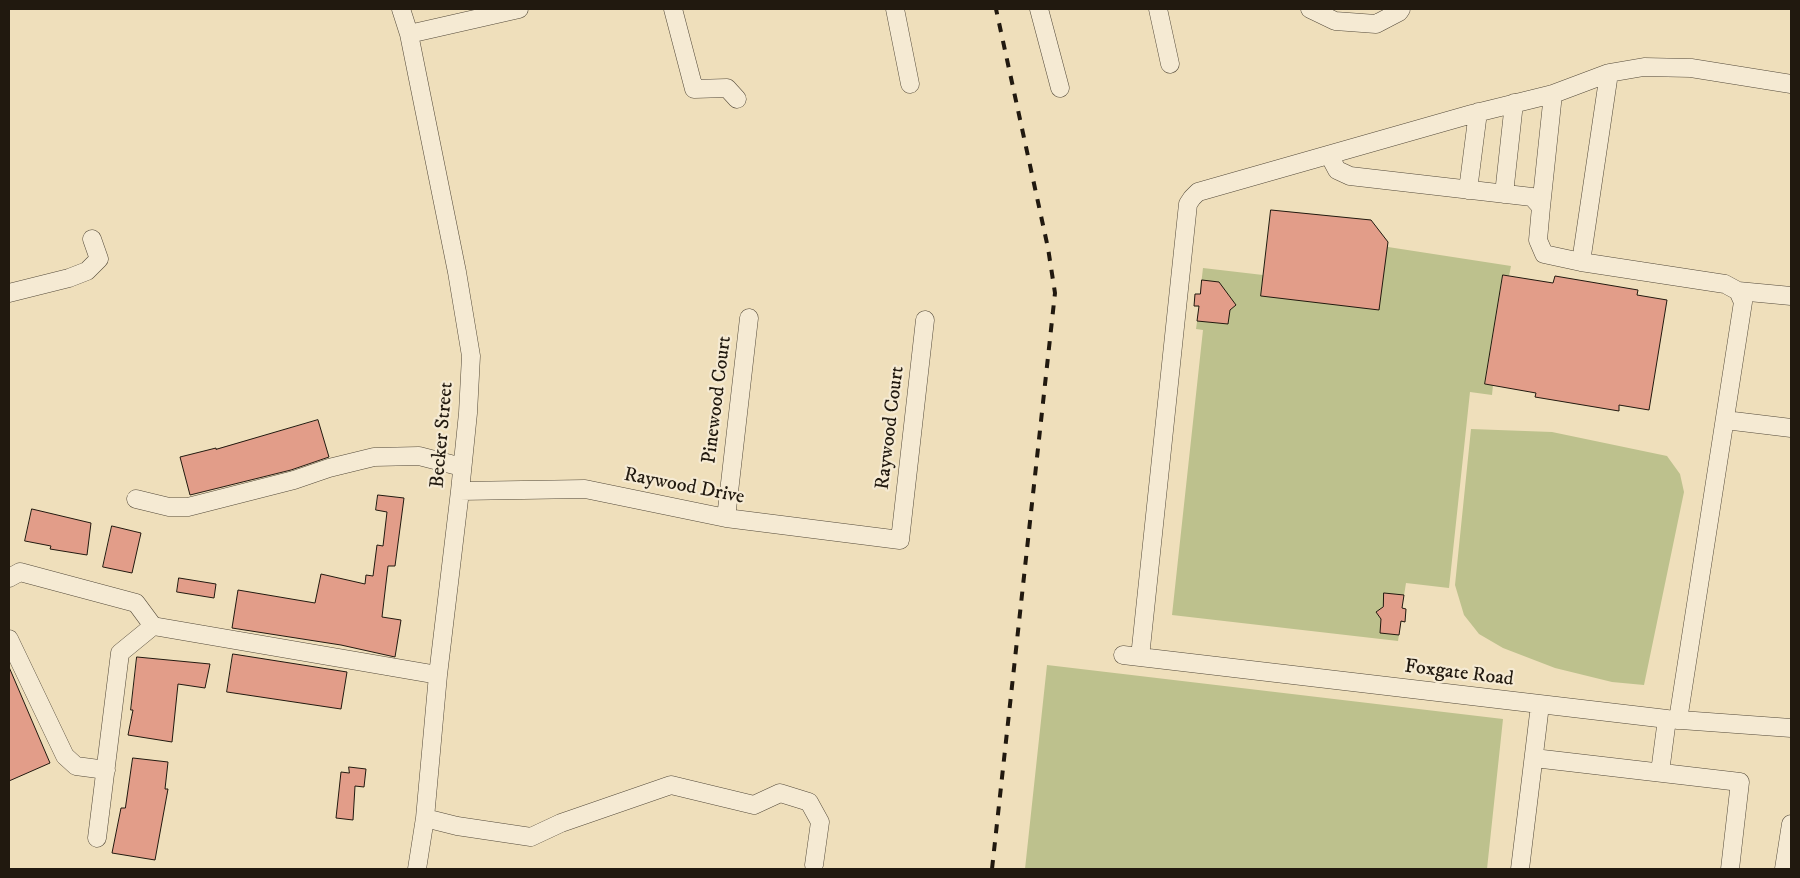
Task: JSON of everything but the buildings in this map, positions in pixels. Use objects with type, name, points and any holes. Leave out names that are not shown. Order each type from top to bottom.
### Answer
[{"type":"street","name":"Becker Street","points":[[401,9],[409,34],[459,281],[471,356],[468,413],[460,491],[438,675],[425,818],[417,869]]},
{"type":"street","points":[[409,34],[519,9]]},
{"type":"street","points":[[673,9],[694,89],[726,88],[737,99]]},
{"type":"street","points":[[894,9],[910,84]]},
{"type":"street","points":[[1039,9],[1060,88]]},
{"type":"street","points":[[1158,9],[1170,64]]},
{"type":"street","points":[[1310,9],[1335,21],[1376,24],[1399,12],[1401,9]]},
{"type":"street","points":[[1542,207],[1532,198],[1350,176],[1337,170],[1329,155],[1478,112],[1553,94],[1609,73],[1644,67],[1691,68],[1791,84]]},
{"type":"street","points":[[1581,262],[1609,73]]},
{"type":"street","points":[[1553,94],[1538,240],[1544,254],[1581,262],[1725,284],[1738,290],[1791,296]]},
{"type":"street","points":[[1504,194],[1514,103]]},
{"type":"street","points":[[1468,190],[1478,112]]},
{"type":"street","name":"Foxgate Road","points":[[1329,155],[1198,192],[1188,204],[1132,656],[1672,720],[1791,728]]},
{"type":"street","points":[[9,293],[69,278],[87,271],[99,259],[92,239]]},
{"type":"street","points":[[1660,772],[1672,720],[1725,420],[1743,302],[1738,290]]},
{"type":"street","name":"Pinewood Court","points":[[726,518],[749,318]]},
{"type":"street","name":"Raywood Court","points":[[900,540],[925,320]]},
{"type":"street","points":[[1725,420],[1791,428]]},
{"type":"street","points":[[136,499],[169,507],[188,507],[374,457],[419,456],[462,467]]},
{"type":"street","name":"Raywood Drive","points":[[460,491],[585,489],[726,518],[900,540]]},
{"type":"street","points":[[9,578],[20,572],[136,603],[153,626],[438,675]]},
{"type":"street","points":[[98,838],[120,652],[153,626]]},
{"type":"street","points":[[9,639],[65,756],[76,766],[106,770]]},
{"type":"street","points":[[1520,869],[1540,705]]},
{"type":"street","points":[[1534,758],[1740,782],[1730,869]]},
{"type":"street","points":[[425,818],[457,826],[531,837],[561,823],[671,785],[754,805],[780,793],[809,802],[820,822],[814,865]]},
{"type":"street","points":[[1784,869],[1791,828]]},
{"type":"green space","points":[[1271,210],[1371,220],[1388,242],[1388,247],[1511,266],[1509,276],[1503,275],[1485,384],[1493,385],[1492,395],[1470,392],[1449,588],[1406,583],[1402,608],[1406,609],[1405,622],[1401,622],[1398,641],[1172,615],[1203,330],[1196,329],[1199,307],[1194,306],[1195,294],[1200,294],[1203,268],[1263,275]]},
{"type":"green space","points":[[1471,429],[1552,432],[1667,456],[1680,474],[1684,492],[1644,685],[1612,682],[1555,668],[1503,648],[1479,634],[1464,615],[1455,585]]},
{"type":"green space","points":[[1047,665],[1503,719],[1487,869],[1025,869]]},
{"type":"railway","points":[[992,869],[1055,293],[1048,248],[996,9]]}]
